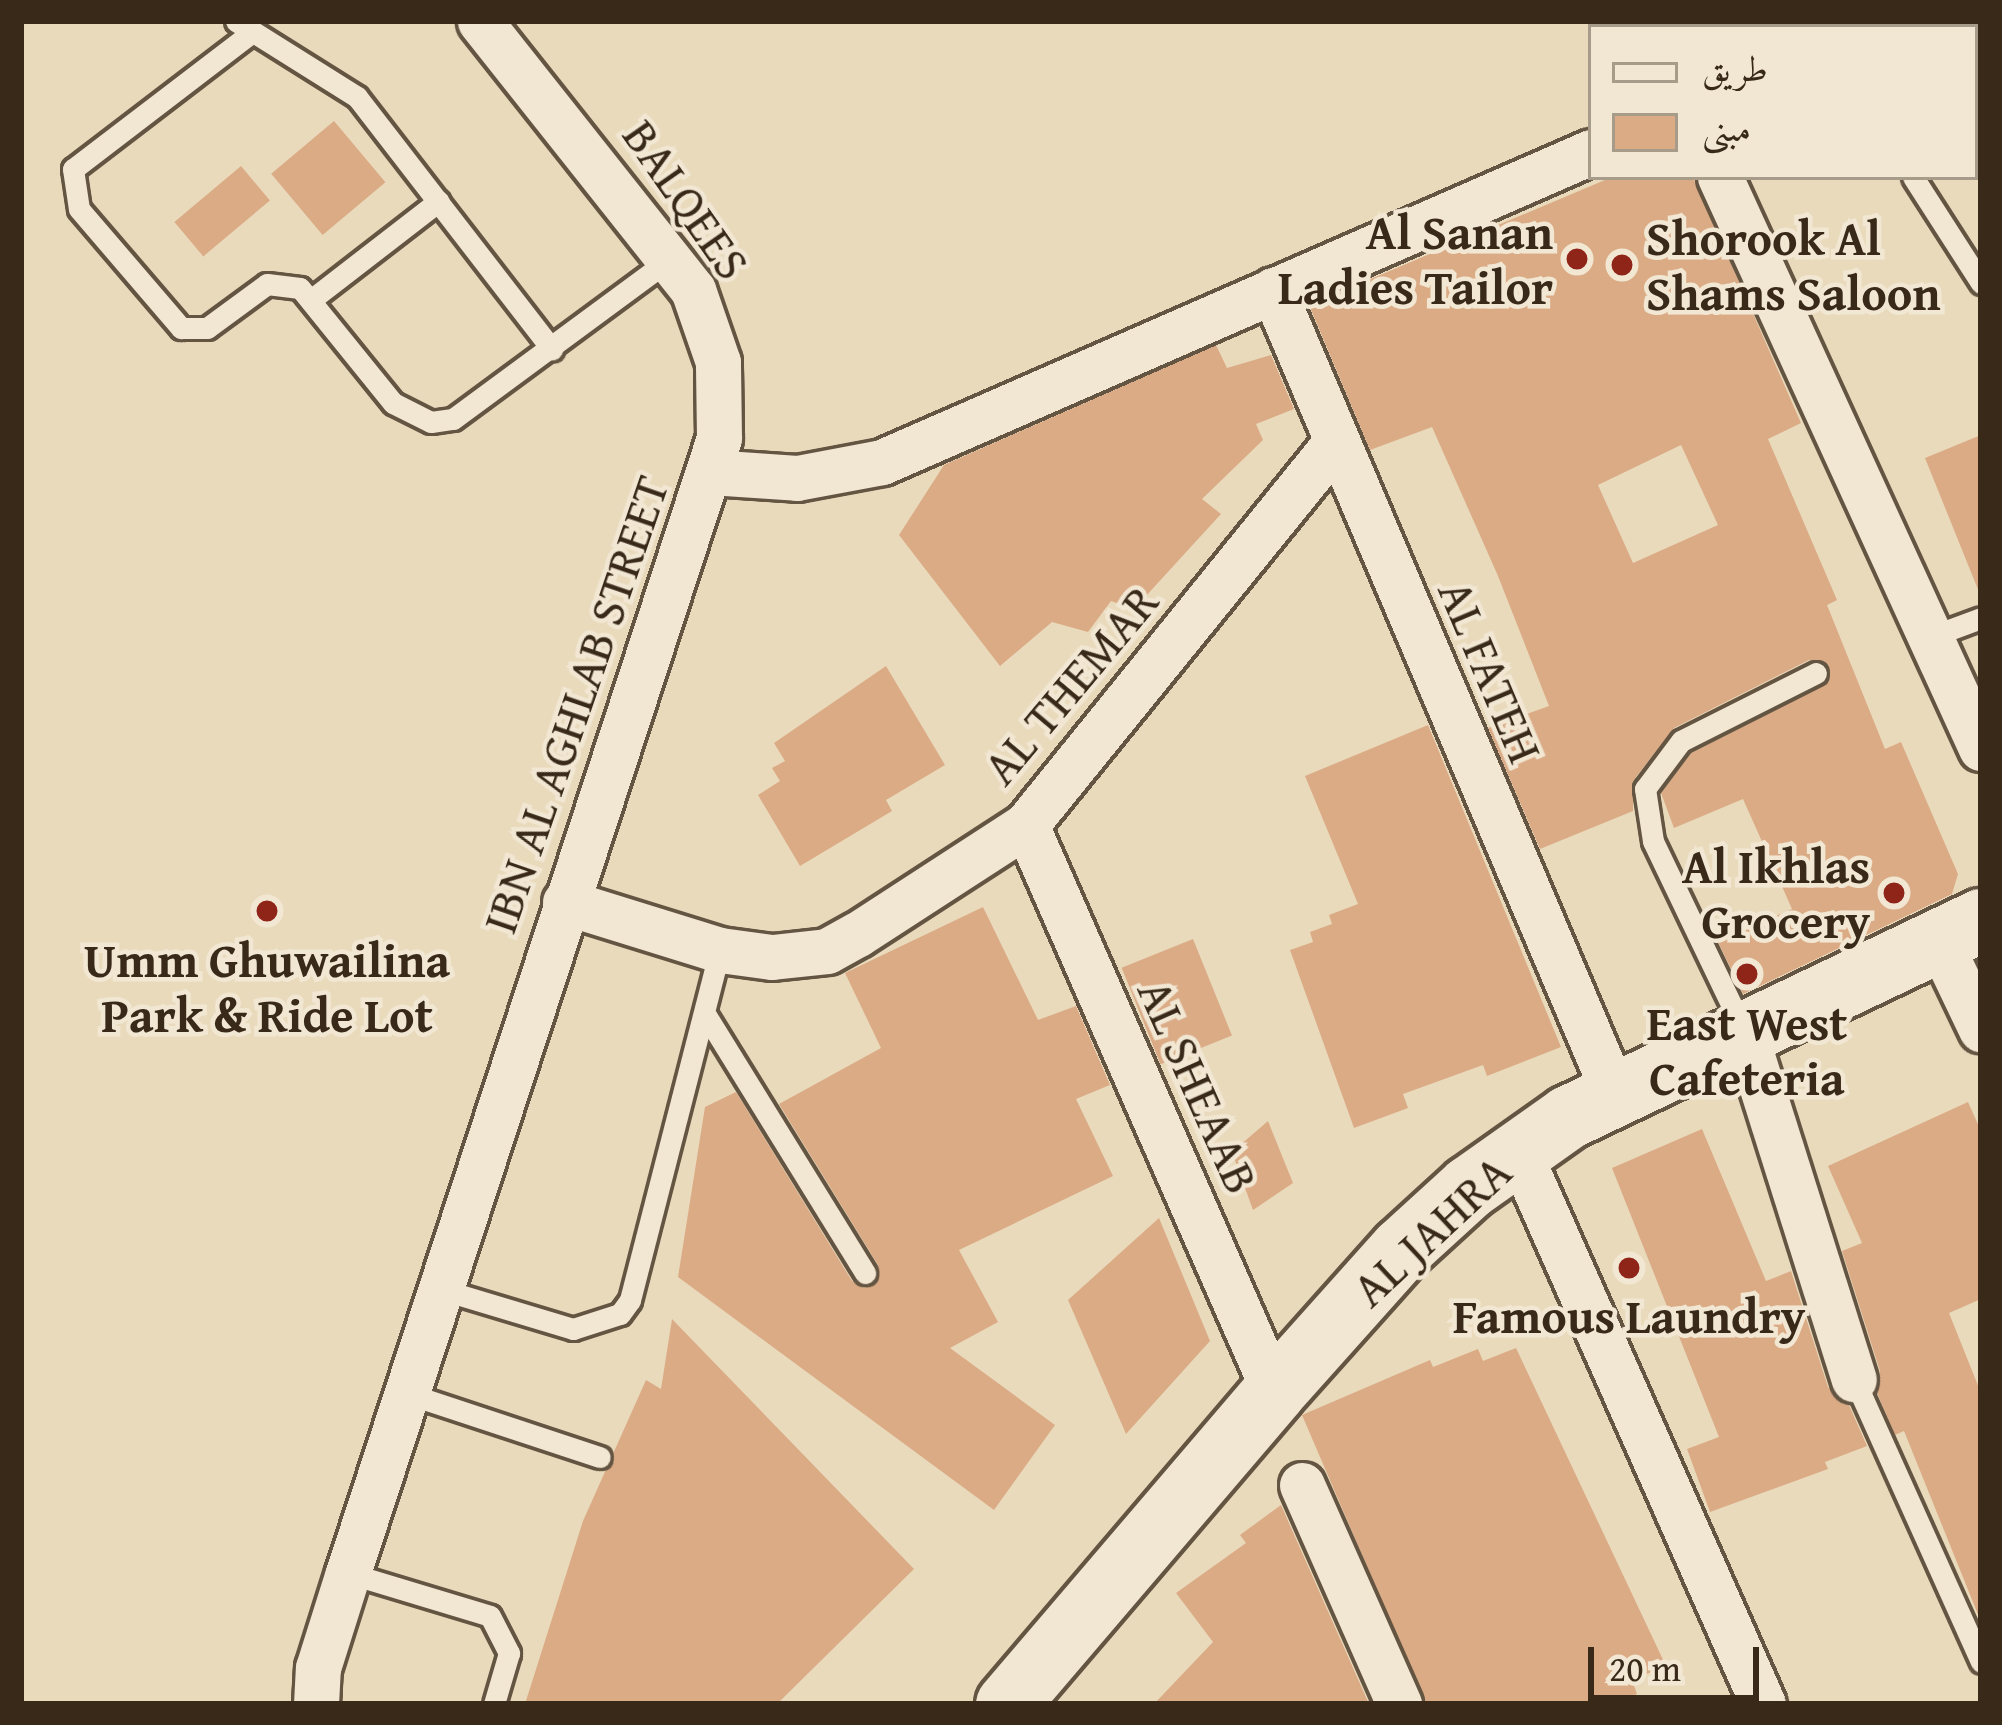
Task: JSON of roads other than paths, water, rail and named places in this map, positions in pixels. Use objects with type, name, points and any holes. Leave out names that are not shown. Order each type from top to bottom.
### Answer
[{"type":"street","name":"BALQEES","points":[[480,21],[671,258],[709,324],[718,362],[721,419],[710,472]]},
{"type":"street","name":"IBN AL AGHLAB STREET","points":[[289,1704],[317,1686],[406,1393],[710,472],[797,478],[882,462],[1588,153]]},
{"type":"street","points":[[1721,180],[1981,748]]},
{"type":"street","name":"AL FATEH","points":[[1273,290],[1614,1093]]},
{"type":"street","name":"AL THEMAR","points":[[566,902],[720,950],[772,957],[827,951],[1026,825],[1335,444]]},
{"type":"street","name":"AL SHEAAB","points":[[1026,825],[1274,1391]]},
{"type":"street","points":[[1960,930],[1981,1029]]},
{"type":"street","name":"AL JAHRA","points":[[1007,1704],[1401,1249],[1517,1148],[1614,1093],[1960,930]]},
{"type":"street","points":[[1745,1034],[1854,1379]]},
{"type":"street","points":[[1517,1148],[1763,1704]]},
{"type":"street","points":[[1302,1485],[1400,1704]]},
{"type":"lane","points":[[552,349],[357,97],[244,27],[81,157],[73,197],[181,328],[207,328],[267,284],[300,288],[393,404],[431,422],[471,410],[552,349],[671,258]]},
{"type":"lane","points":[[1915,180],[1981,283]]},
{"type":"lane","points":[[312,299],[439,200]]},
{"type":"lane","points":[[1930,637],[1981,618]]},
{"type":"lane","points":[[1745,1034],[1653,841],[1646,790],[1682,742],[1816,673]]},
{"type":"lane","points":[[440,1289],[573,1330],[620,1314],[706,1017],[720,950]]},
{"type":"lane","points":[[706,1017],[866,1274]]},
{"type":"lane","points":[[1854,1379],[1981,1662]]},
{"type":"lane","points":[[406,1393],[600,1457]]},
{"type":"lane","points":[[348,1573],[490,1616],[509,1653],[494,1704]]},
{"type":"place","name":"Al Sanan Ladies Tailor","points":[[1577,259]]},
{"type":"place","name":"Shorook Al Shams Saloon","points":[[1622,265]]},
{"type":"place","name":"Al Ikhlas Grocery","points":[[1894,893]]},
{"type":"place","name":"Umm Ghuwailina Park & Ride Lot","points":[[267,911]]},
{"type":"place","name":"East West Cafeteria","points":[[1747,974]]},
{"type":"place","name":"Famous Laundry","points":[[1629,1268]]}]
